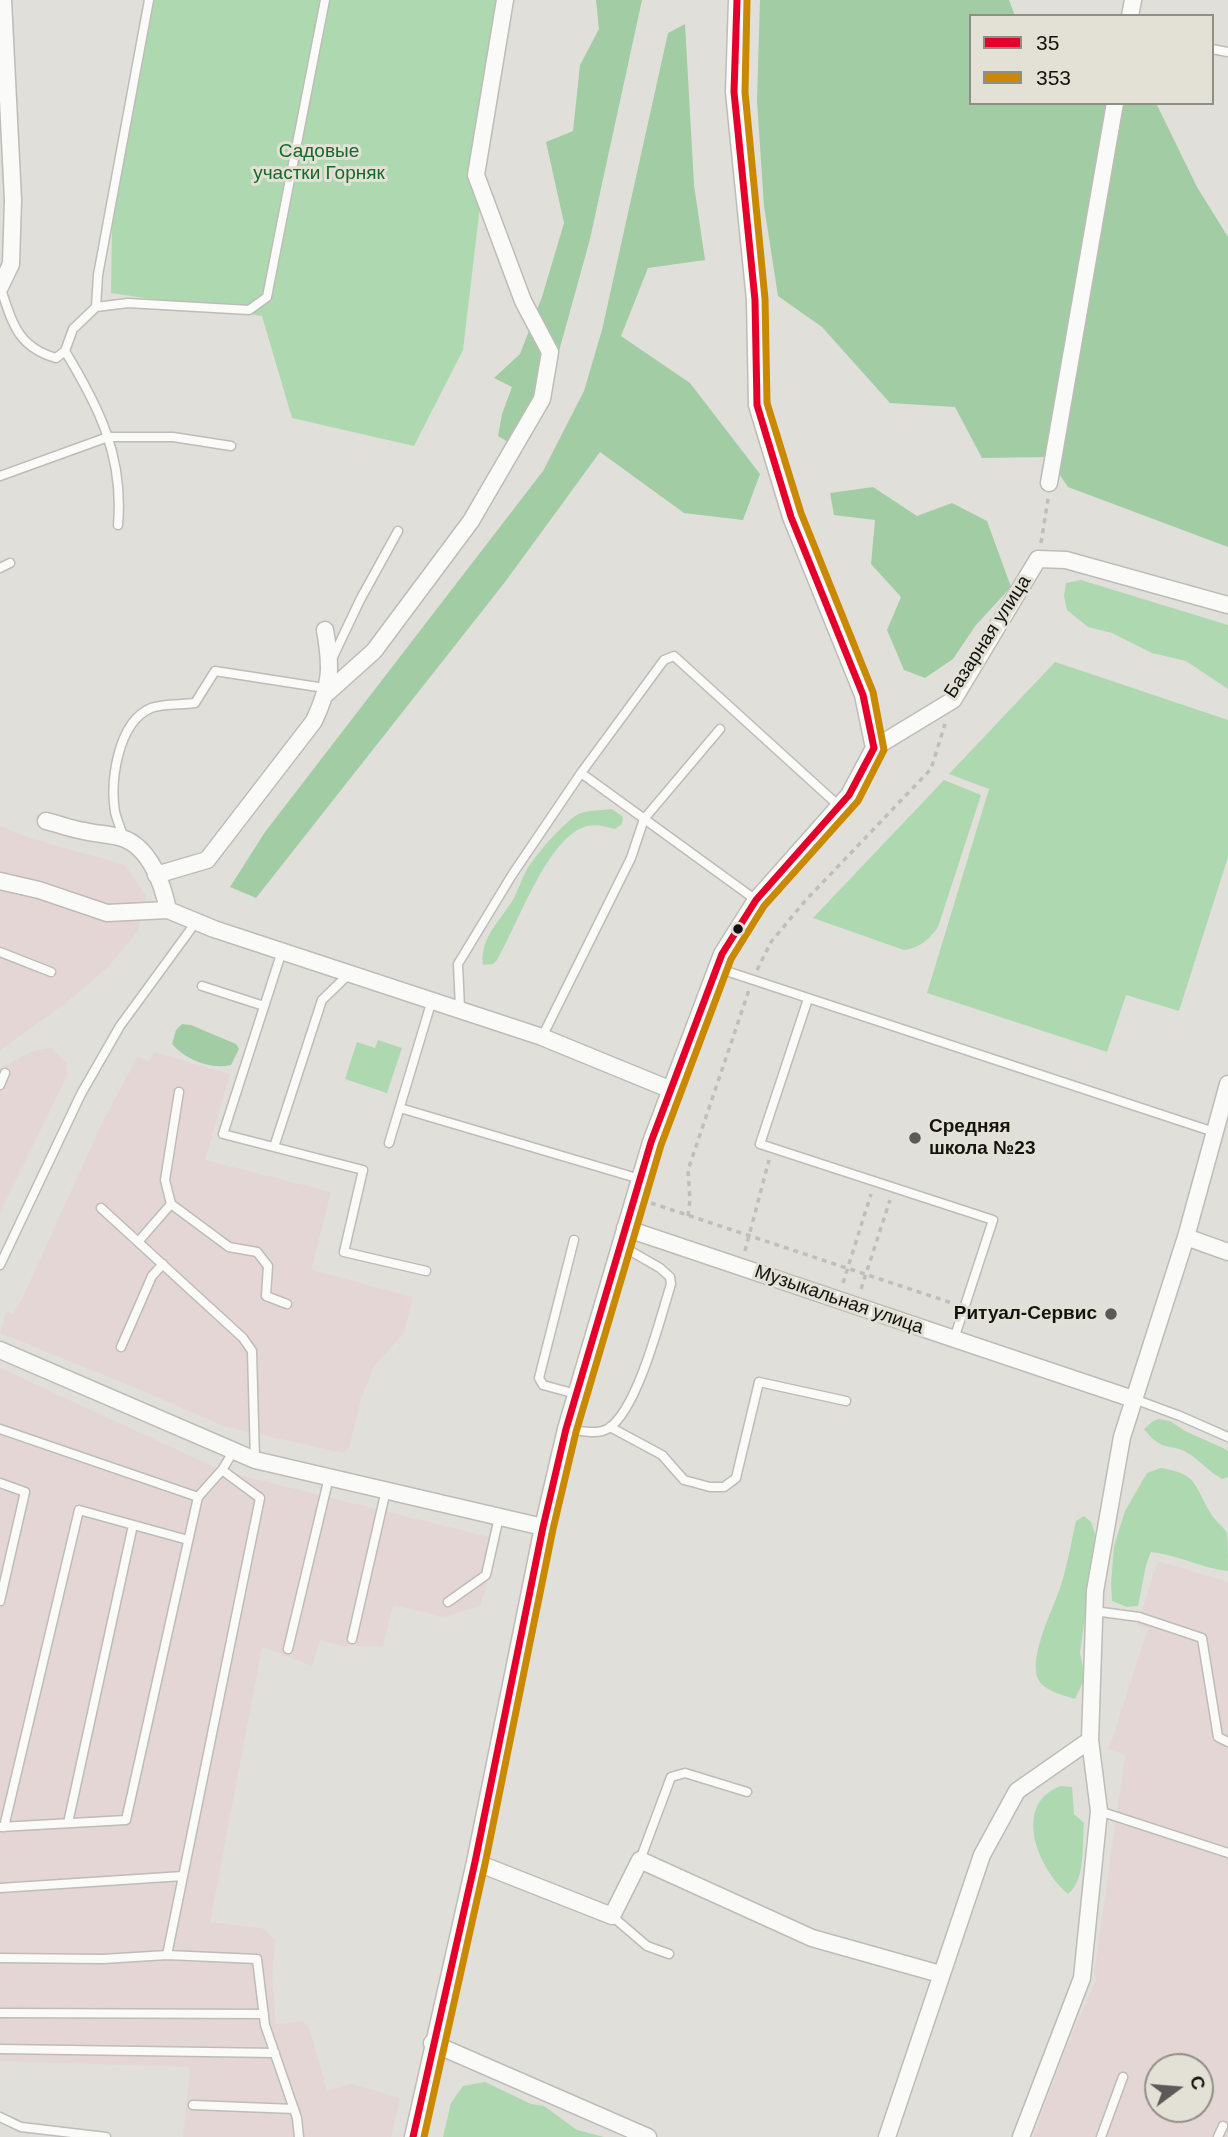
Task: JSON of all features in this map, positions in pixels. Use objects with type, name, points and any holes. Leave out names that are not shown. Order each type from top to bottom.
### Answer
[{"type":"street","points":[[0,286],[11,264],[13,200],[3,0]]},
{"type":"street","points":[[326,694],[374,651],[471,521],[542,399],[550,352],[523,300],[476,176],[505,0]]},
{"type":"street","points":[[413,2137],[432,2043],[475,1862],[566,1429],[669,1089],[722,954],[756,900],[849,795],[874,748],[863,695],[791,517],[757,405],[755,300],[734,92],[737,0]]},
{"type":"street","points":[[1049,483],[1115,105]]},
{"type":"street","name":"Базарная улица","points":[[874,748],[953,700],[1038,559],[1066,560],[1228,605]]},
{"type":"street","points":[[156,875],[206,860],[314,720],[326,694],[331,662],[325,630]]},
{"type":"street","points":[[46,821],[81,831],[124,838],[146,857],[156,875],[168,910]]},
{"type":"street","points":[[0,881],[38,890],[107,914],[168,910],[196,922],[542,1037],[669,1089]]},
{"type":"street","points":[[1021,2137],[1082,1978],[1099,1811],[1090,1740],[1095,1591],[1122,1437],[1186,1237],[1228,1084]]},
{"type":"street","name":"Музыкальная улица","points":[[625,1228],[1133,1399]]},
{"type":"street","points":[[1186,1237],[1228,1252]]},
{"type":"street","points":[[0,1350],[255,1460],[544,1527]]},
{"type":"street","points":[[887,2137],[900,2105],[940,1974],[982,1855],[1017,1791],[1090,1740]]},
{"type":"street","points":[[475,1862],[612,1916],[640,1860],[813,1938],[940,1974]]},
{"type":"street","points":[[432,2043],[648,2137]]},
{"type":"lane","points":[[96,307],[98,275],[149,0]]},
{"type":"lane","points":[[0,286],[9,314],[22,339],[37,352],[56,358],[65,351],[73,329],[96,307],[128,303],[249,310],[267,296],[325,0]]},
{"type":"lane","points":[[65,351],[93,398],[108,437],[118,484],[118,525]]},
{"type":"lane","points":[[0,476],[108,437],[173,437],[231,446]]},
{"type":"lane","points":[[331,662],[360,600],[398,531]]},
{"type":"lane","points":[[0,568],[10,563]]},
{"type":"lane","points":[[460,1009],[457,964],[512,875],[581,773],[664,660],[674,656],[839,806]]},
{"type":"lane","points":[[124,838],[115,811],[117,762],[124,735],[135,718],[153,707],[195,704],[215,671],[318,687],[326,694]]},
{"type":"lane","points":[[542,1037],[631,858],[644,819],[720,729]]},
{"type":"lane","points":[[581,773],[756,900]]},
{"type":"lane","points":[[0,1265],[81,1094],[120,1026],[196,922]]},
{"type":"lane","points":[[282,951],[223,1133],[363,1170],[344,1252],[426,1271]]},
{"type":"lane","points":[[0,952],[51,972]]},
{"type":"lane","points":[[717,968],[1214,1132]]},
{"type":"lane","points":[[274,1147],[322,1000],[350,973]]},
{"type":"lane","points":[[202,986],[264,1006]]},
{"type":"lane","points":[[808,999],[760,1144],[993,1220],[954,1339]]},
{"type":"lane","points":[[389,1143],[432,1000]]},
{"type":"lane","points":[[0,1085],[5,1073]]},
{"type":"lane","points":[[179,1092],[165,1180],[171,1205],[229,1247],[257,1252],[268,1266],[266,1296],[287,1304]]},
{"type":"lane","points":[[400,1108],[640,1179]]},
{"type":"lane","points":[[138,1242],[171,1205]]},
{"type":"lane","points":[[101,1208],[243,1338],[252,1351],[255,1460]]},
{"type":"lane","points":[[575,1240],[539,1378],[543,1385],[576,1395]]},
{"type":"lane","points":[[566,1429],[599,1432],[610,1427],[635,1394],[671,1284],[670,1277],[660,1268],[620,1245]]},
{"type":"lane","points":[[121,1347],[152,1276],[163,1264]]},
{"type":"lane","points":[[610,1427],[663,1455],[684,1480],[710,1487],[724,1487],[736,1478],[759,1382],[846,1401]]},
{"type":"lane","points":[[1133,1399],[1228,1437]]},
{"type":"lane","points":[[0,1429],[198,1497]]},
{"type":"lane","points":[[188,1540],[79,1510],[2,1827],[126,1820],[198,1497],[222,1470],[233,1452]]},
{"type":"lane","points":[[167,1955],[260,1498],[222,1470]]},
{"type":"lane","points":[[288,1649],[329,1477]]},
{"type":"lane","points":[[0,1483],[25,1492],[0,1601]]},
{"type":"lane","points":[[352,1639],[386,1490]]},
{"type":"lane","points":[[448,1602],[486,1575],[499,1517]]},
{"type":"lane","points":[[68,1823],[133,1525]]},
{"type":"lane","points":[[1094,1611],[1139,1617],[1202,1638],[1218,1737],[1228,1742]]},
{"type":"lane","points":[[640,1860],[671,1777],[685,1773],[747,1792]]},
{"type":"lane","points":[[1099,1811],[1228,1853]]},
{"type":"lane","points":[[0,1888],[183,1876]]},
{"type":"lane","points":[[612,1916],[647,1946],[669,1954]]},
{"type":"lane","points":[[0,1958],[103,1959],[167,1955],[257,1959],[264,2014],[294,2109],[299,2137]]},
{"type":"lane","points":[[0,2012],[264,2014]]},
{"type":"lane","points":[[0,2049],[275,2053]]},
{"type":"lane","points":[[1101,2137],[1123,2077]]},
{"type":"lane","points":[[193,2105],[294,2109]]},
{"type":"lane","points":[[0,2118],[21,2127],[106,2137]]},
{"type":"lane","points":[[1218,2137],[1223,2126]]},
{"type":"path","points":[[1038,559],[1049,483]]},
{"type":"path","points":[[688,1216],[688,1170],[752,980],[771,942],[804,901],[931,769],[953,700]]},
{"type":"path","points":[[740,1267],[772,1148]]},
{"type":"path","points":[[838,1300],[875,1182]]},
{"type":"path","points":[[855,1305],[894,1188]]},
{"type":"path","points":[[634,1198],[964,1307]]},
{"type":"shaded area","points":[[0,826],[29,838],[125,865],[146,896],[138,931],[108,967],[67,1002],[0,1050]]},
{"type":"shaded area","points":[[51,1048],[66,1063],[67,1076],[0,1212],[0,1068],[33,1051]]},
{"type":"shaded area","points":[[154,1052],[230,1074],[205,1160],[331,1192],[311,1270],[413,1297],[404,1333],[374,1366],[361,1399],[349,1448],[343,1453],[223,1426],[0,1333],[6,1312],[13,1314],[22,1299],[102,1123],[138,1056],[149,1062]]},
{"type":"shaded area","points":[[0,1368],[223,1471],[501,1540],[480,1606],[444,1617],[393,1605],[383,1646],[341,1646],[320,1640],[312,1666],[262,1647],[210,1922],[262,1928],[275,1940],[272,1977],[276,2024],[303,2021],[310,2030],[327,2091],[351,2084],[400,2098],[391,2137],[183,2137],[190,2067],[0,2061]]},
{"type":"shaded area","points":[[1158,1561],[1228,1582],[1228,2137],[1033,2137],[1064,2053],[1097,1977],[1094,1975],[1125,1755],[1109,1749],[1148,1629],[1137,1625]]},
{"type":"green space","name":"Садовые участки Горняк","points":[[154,0],[500,0],[500,36],[463,350],[414,446],[292,418],[262,316],[111,293],[112,229],[143,47]]},
{"type":"green space","points":[[596,0],[642,0],[590,239],[553,373],[508,442],[498,436],[502,414],[512,387],[494,378],[520,354],[542,297],[564,223],[546,142],[573,131],[580,65],[599,29]]},
{"type":"green space","points":[[760,0],[1009,0],[1014,14],[969,14],[969,105],[1157,105],[1197,187],[1228,237],[1228,547],[1068,487],[1047,457],[982,458],[955,407],[890,403],[822,327],[778,296],[764,206],[757,101]]},
{"type":"green space","points":[[685,24],[694,185],[705,260],[648,268],[621,336],[690,383],[760,474],[743,520],[684,513],[600,452],[505,582],[256,898],[230,887],[265,832],[543,471],[584,391],[602,330],[668,33]]},
{"type":"green space","points":[[873,487],[917,516],[952,503],[987,521],[1011,587],[976,625],[953,659],[925,678],[904,670],[887,630],[901,597],[871,564],[875,520],[834,515],[830,493]]},
{"type":"green space","points":[[1081,580],[1228,625],[1228,689],[1186,661],[1152,653],[1112,633],[1088,627],[1067,610],[1064,596],[1066,583]]},
{"type":"green space","points":[[1055,662],[1228,720],[1228,857],[1179,1011],[1126,995],[1107,1052],[927,993],[989,789],[949,774]]},
{"type":"green space","points":[[944,780],[981,795],[938,927],[931,936],[923,943],[904,950],[813,918]]},
{"type":"green space","points":[[612,809],[623,817],[622,824],[615,829],[588,826],[573,833],[560,846],[535,884],[497,960],[493,964],[483,965],[486,941],[541,850],[575,816],[588,811]]},
{"type":"green space","points":[[182,1024],[191,1025],[236,1044],[239,1049],[231,1065],[207,1065],[191,1059],[177,1049],[172,1044],[176,1030]]},
{"type":"green space","points":[[378,1040],[402,1048],[387,1093],[345,1079],[357,1042],[375,1048]]},
{"type":"green space","points":[[1159,1419],[1170,1421],[1228,1451],[1228,1477],[1222,1479],[1191,1455],[1162,1445],[1151,1437],[1144,1429]]},
{"type":"green space","points":[[1161,1468],[1188,1477],[1227,1533],[1228,1571],[1151,1552],[1138,1606],[1127,1607],[1112,1601],[1114,1546],[1125,1511],[1147,1473]]},
{"type":"green space","points":[[1084,1516],[1091,1522],[1096,1537],[1080,1653],[1085,1678],[1075,1699],[1054,1692],[1041,1683],[1036,1669],[1036,1658],[1058,1595],[1076,1521]]},
{"type":"green space","points":[[1061,1786],[1072,1787],[1074,1814],[1084,1823],[1078,1880],[1068,1894],[1057,1883],[1039,1854],[1033,1821],[1037,1807],[1046,1795]]},
{"type":"green space","points":[[485,2082],[531,2104],[544,2106],[577,2130],[604,2137],[443,2137],[451,2103],[463,2086]]},
{"type":"transit line","name":"35","points":[[413,2137],[475,1862],[543,1527],[566,1429],[651,1142],[722,954],[756,900],[849,795],[874,748],[863,695],[791,517],[757,405],[755,300],[734,92],[737,0]]},
{"type":"transit line","name":"353","points":[[424,2137],[576,1432],[661,1145],[731,959],[764,906],[858,801],[884,750],[873,692],[801,513],[767,403],[765,299],[745,92],[747,0]]},
{"type":"place","name":"Средняя школа №23","points":[[915,1138]]},
{"type":"place","name":"Ритуал-Сервис","points":[[1111,1314]]}]
